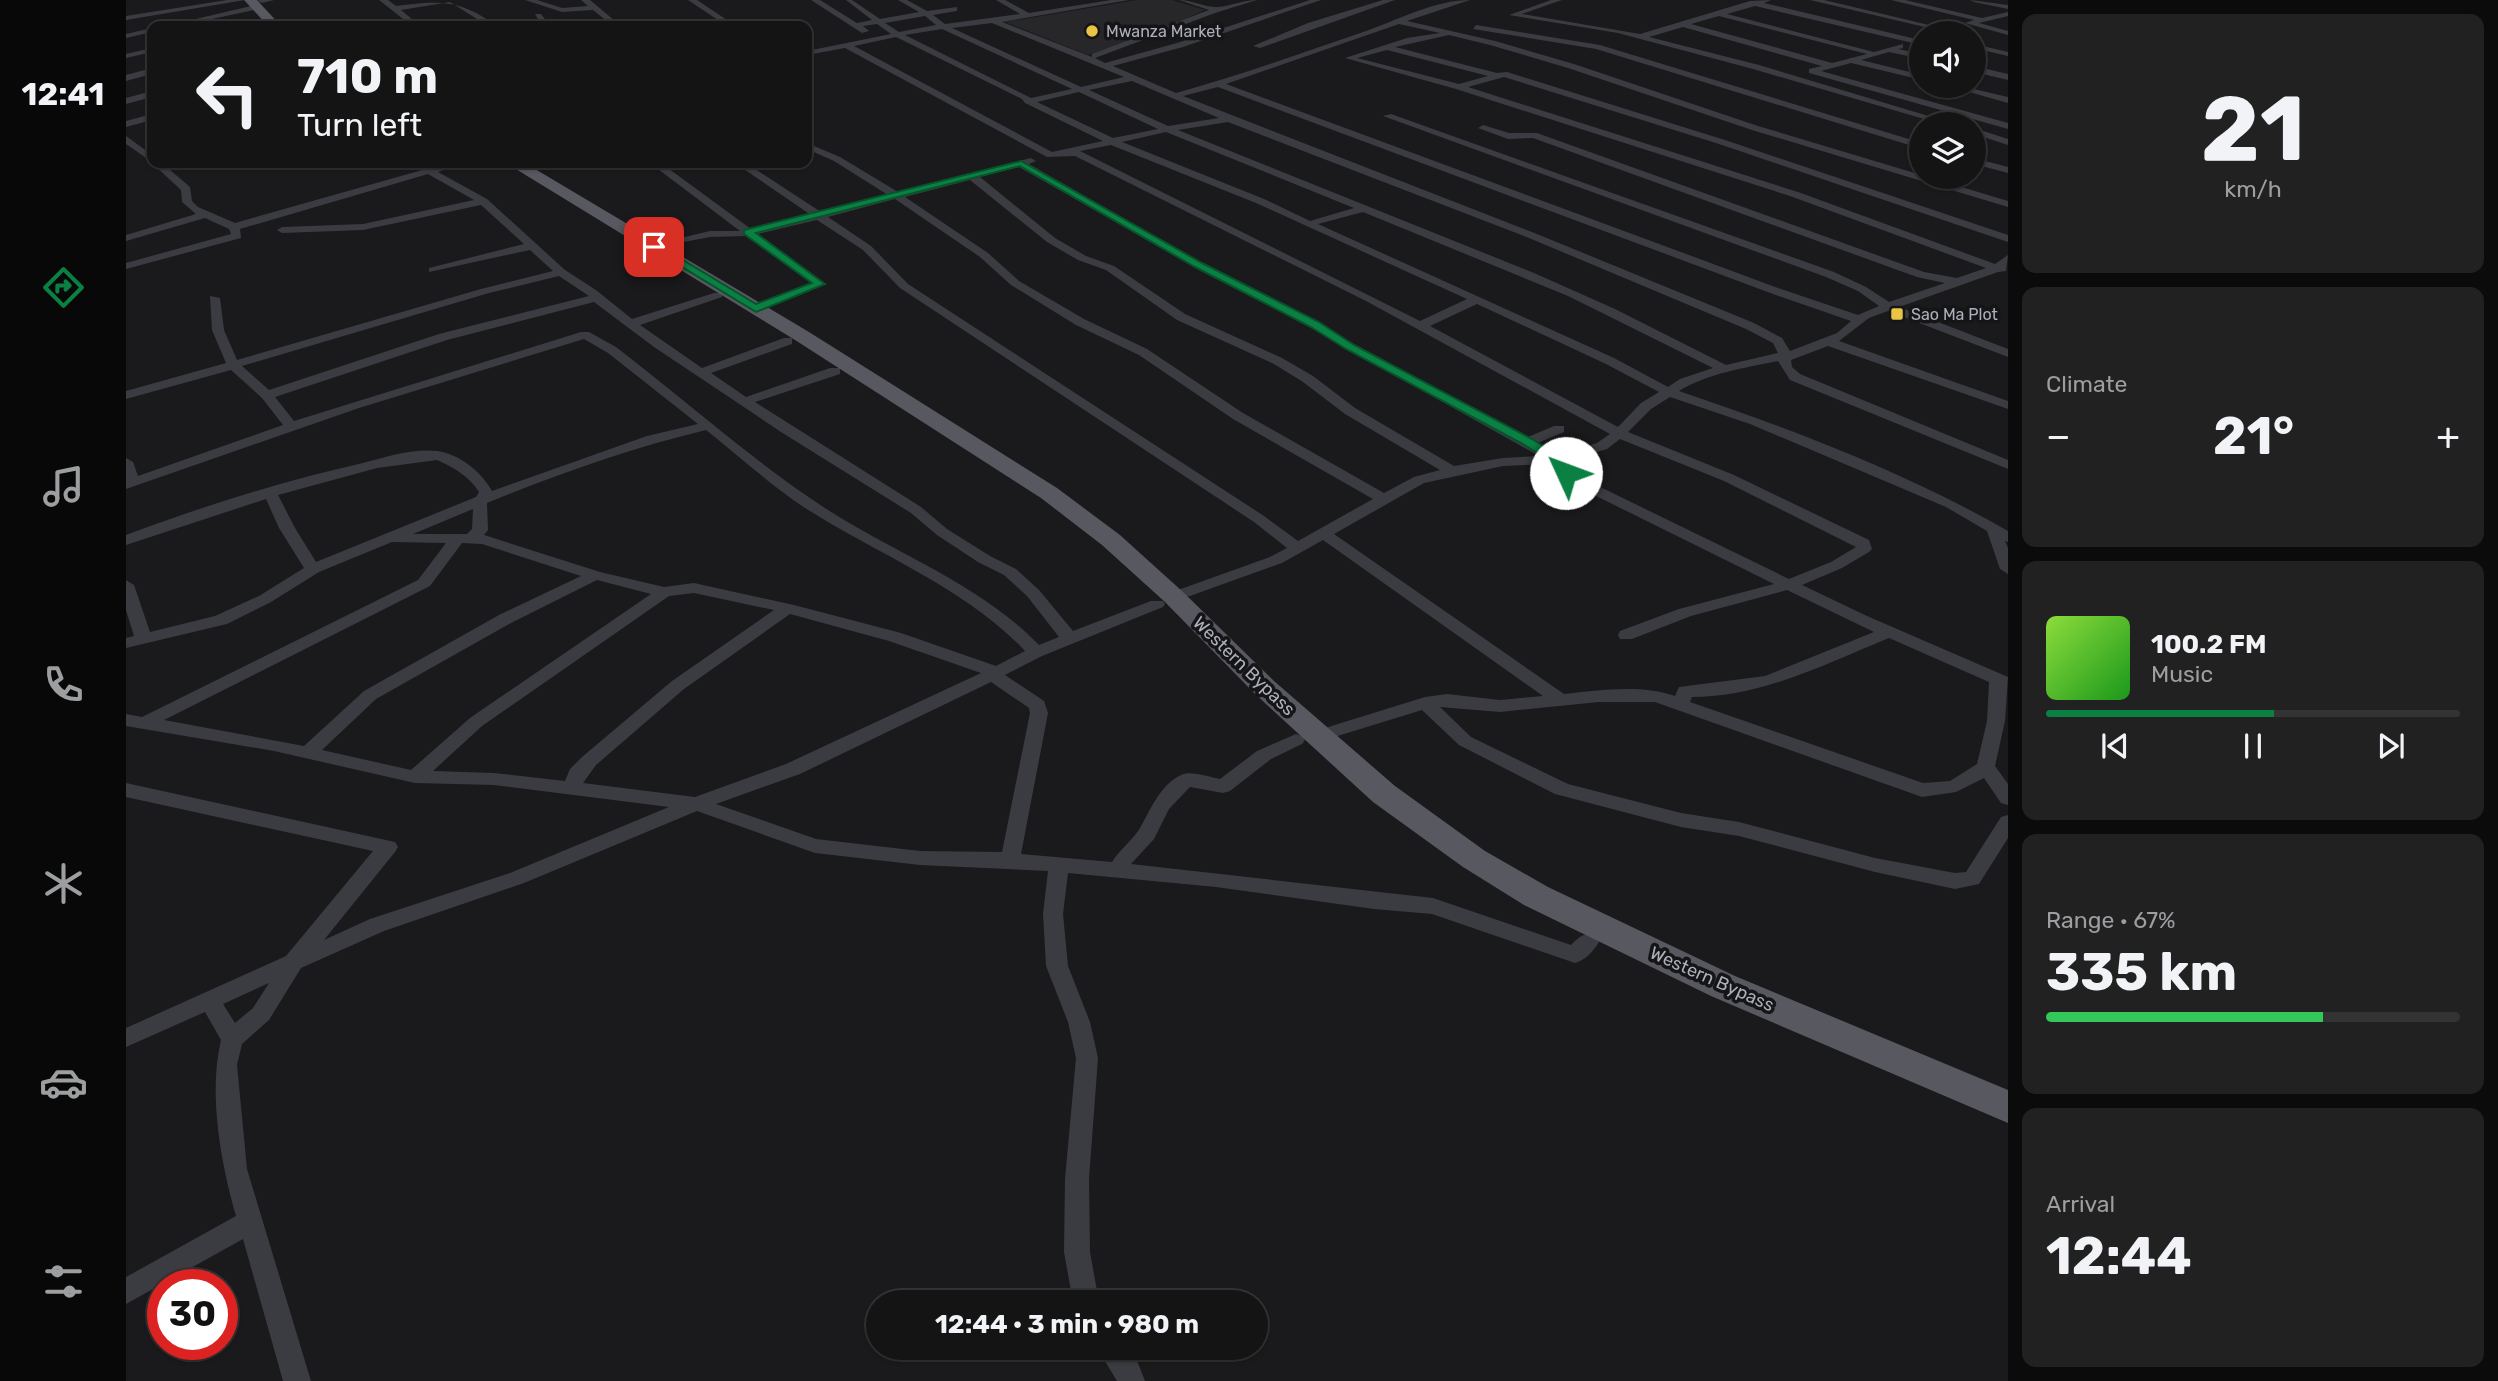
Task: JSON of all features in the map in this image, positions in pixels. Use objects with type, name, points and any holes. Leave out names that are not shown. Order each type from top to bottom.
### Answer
[{"type":"main road","points":[[251,4],[263,21]]},
{"type":"main road","name":"Western Bypass","points":[[522,168],[756,308],[1049,493],[1111,540],[1174,597],[1311,731],[1384,794],[1474,859],[1536,896],[1723,986],[2008,1107]]},
{"type":"street","points":[[126,18],[241,0]]},
{"type":"street","points":[[262,1],[270,0]]},
{"type":"street","points":[[383,0],[410,21]]},
{"type":"street","points":[[394,9],[451,0],[464,5],[486,21]]},
{"type":"street","points":[[529,0],[562,10],[593,8]]},
{"type":"street","points":[[585,0],[610,21]]},
{"type":"street","points":[[692,0],[724,21]]},
{"type":"street","points":[[815,0],[856,25],[954,9]]},
{"type":"street","points":[[902,0],[943,27],[1169,129],[1232,157],[1444,239],[1569,292],[1724,369]]},
{"type":"street","points":[[940,0],[980,22]]},
{"type":"street","points":[[1000,0],[1029,16]]},
{"type":"street","points":[[1062,0],[1080,8]]},
{"type":"street","points":[[812,52],[943,27],[1125,0]]},
{"type":"street","points":[[1183,0],[1217,10]]},
{"type":"street","points":[[1087,58],[1147,39],[1248,0],[1283,10]]},
{"type":"street","points":[[1103,66],[1213,35],[1317,0]]},
{"type":"street","points":[[1257,46],[1326,20],[1391,0]]},
{"type":"street","points":[[1175,96],[1218,85],[1396,21],[1466,0]]},
{"type":"street","points":[[1537,0],[1549,3]]},
{"type":"street","points":[[1502,18],[1558,0]]},
{"type":"street","points":[[1537,64],[1767,0]]},
{"type":"street","points":[[1814,0],[1909,22]]},
{"type":"street","points":[[1895,0],[1979,19]]},
{"type":"street","points":[[1974,0],[2008,8]]},
{"type":"street","points":[[849,1],[898,35],[1111,141],[1260,201],[1368,249],[1610,361],[1666,391],[1755,421],[1951,504],[2001,534],[2008,569]]},
{"type":"street","points":[[1753,3],[1909,38]]},
{"type":"street","points":[[188,21],[251,4]]},
{"type":"street","points":[[1718,14],[1874,53]]},
{"type":"street","points":[[1973,21],[2008,14]]},
{"type":"street","points":[[1513,15],[1640,37],[1909,112]]},
{"type":"street","points":[[538,16],[542,21]]},
{"type":"street","points":[[1326,20],[1348,25]]},
{"type":"street","points":[[993,21],[1087,58],[1228,120],[1533,236],[1750,326],[1781,344],[1785,363],[1796,377],[2008,465]]},
{"type":"street","points":[[1396,21],[1455,33],[1552,60],[1755,128],[2008,205]]},
{"type":"street","points":[[1349,58],[1410,40],[1455,33],[1491,22]]},
{"type":"street","points":[[1681,24],[1829,65]]},
{"type":"street","points":[[856,25],[862,30],[886,38]]},
{"type":"street","points":[[1359,27],[1410,40]]},
{"type":"street","points":[[1476,27],[1597,47],[1909,142]]},
{"type":"street","points":[[1986,29],[2008,33]]},
{"type":"street","points":[[126,36],[147,31]]},
{"type":"street","points":[[140,33],[147,36]]},
{"type":"street","points":[[1790,77],[1909,43]]},
{"type":"street","points":[[848,46],[1050,155],[1076,153],[1420,326],[1620,433],[1790,505],[1864,543],[1864,549],[1838,566],[1787,585],[1649,624],[1626,635]]},
{"type":"street","points":[[1390,48],[1501,75],[1722,142],[2008,239]]},
{"type":"street","points":[[1986,49],[2008,54]]},
{"type":"street","points":[[1321,50],[1459,87],[1794,194],[2004,266]]},
{"type":"street","points":[[1889,50],[1909,54]]},
{"type":"street","points":[[126,56],[147,51]]},
{"type":"street","points":[[1849,60],[1909,75]]},
{"type":"street","points":[[1459,87],[1525,67]]},
{"type":"street","points":[[1812,71],[2008,126]]},
{"type":"street","points":[[1986,72],[2008,77]]},
{"type":"street","points":[[126,78],[147,73]]},
{"type":"street","points":[[1028,101],[1132,78]]},
{"type":"street","points":[[1218,85],[1407,157],[1645,241],[1823,309],[1858,319]]},
{"type":"street","points":[[1986,94],[2008,100]]},
{"type":"street","points":[[126,101],[147,95]]},
{"type":"street","points":[[1388,116],[1756,248],[1842,281],[1871,294],[1888,307],[2008,353]]},
{"type":"street","points":[[126,124],[147,118]]},
{"type":"street","points":[[667,244],[710,233],[748,232],[821,216],[1050,155],[1169,129],[1228,120]]},
{"type":"street","points":[[1483,128],[1508,136],[1534,135],[1921,275],[1958,281]]},
{"type":"street","points":[[1986,135],[2008,142]]},
{"type":"street","points":[[126,139],[147,155]]},
{"type":"street","points":[[812,148],[837,159],[984,255],[1015,284],[1080,321],[1143,352],[1238,416],[1385,500]]},
{"type":"street","points":[[1021,163],[1198,265],[1315,325],[1350,347],[1527,442],[1587,486],[1787,585],[2003,682],[1986,767],[1953,788],[1942,791],[1922,790],[1784,744],[1657,696],[1559,699],[1500,706],[1447,700],[1425,703],[1331,732]]},
{"type":"street","points":[[1986,164],[2008,170]]},
{"type":"street","points":[[163,168],[186,188],[187,202],[234,227],[440,168]]},
{"type":"street","points":[[661,168],[820,284],[756,308]]},
{"type":"street","points":[[748,168],[867,248],[904,286],[966,329],[1259,519],[1297,548]]},
{"type":"street","points":[[429,171],[483,201],[561,272],[592,292],[596,298],[631,324],[839,464],[916,510],[942,532],[1010,572],[1033,593],[1070,639]]},
{"type":"street","points":[[972,176],[1051,240],[1082,258],[1110,268],[1181,317],[1278,361],[1308,379],[1350,411],[1452,471]]},
{"type":"street","points":[[282,230],[363,227],[483,201]]},
{"type":"street","points":[[1311,225],[1316,221],[1363,209]]},
{"type":"street","points":[[126,238],[206,214]]},
{"type":"street","points":[[126,225],[150,245],[149,261]]},
{"type":"street","points":[[126,266],[237,236],[234,227]]},
{"type":"street","points":[[433,270],[531,246]]},
{"type":"street","points":[[1184,593],[1276,560],[1419,481],[1452,471],[1503,462],[1554,460],[1602,446],[1666,391],[1701,375],[1756,363],[1785,363],[1829,342],[1850,329],[1858,319],[2004,266]]},
{"type":"street","points":[[126,395],[485,291],[561,272]]},
{"type":"street","points":[[631,324],[718,295]]},
{"type":"street","points":[[214,298],[218,330],[233,365],[267,395],[292,427]]},
{"type":"street","points":[[267,395],[443,337],[596,298]]},
{"type":"street","points":[[1420,326],[1477,299]]},
{"type":"street","points":[[126,462],[129,483],[292,427],[586,335],[612,350],[806,502],[975,601],[1011,626],[1036,652]]},
{"type":"street","points":[[702,372],[788,341]]},
{"type":"street","points":[[1829,342],[2008,405]]},
{"type":"street","points":[[746,401],[835,371]]},
{"type":"street","points":[[126,643],[143,637],[193,629],[221,620],[265,599],[313,569],[394,538],[415,533],[531,480],[652,439],[707,426]]},
{"type":"street","points":[[1527,442],[1559,429]]},
{"type":"street","points":[[126,540],[175,520],[271,493],[370,466],[435,455],[444,457],[482,483],[486,492],[480,503],[480,530],[437,562],[431,577],[424,583],[135,721]]},
{"type":"street","points":[[271,493],[287,528],[313,569]]},
{"type":"street","points":[[415,533],[465,539],[483,538],[595,575],[664,592],[694,588],[788,608],[895,637],[993,672],[1038,705],[1039,713],[1010,860]]},
{"type":"street","points":[[1325,534],[1559,699]]},
{"type":"street","points":[[308,752],[370,695],[505,619],[595,575]]},
{"type":"street","points":[[126,584],[143,637]]},
{"type":"street","points":[[415,777],[476,722],[664,592]]},
{"type":"street","points":[[126,1038],[296,959],[377,925],[517,878],[696,804],[793,769],[1036,652],[1157,604]]},
{"type":"street","points":[[572,787],[577,774],[589,761],[678,685],[788,608]]},
{"type":"street","points":[[1681,703],[1685,691],[1707,691],[1769,681],[1889,632]]},
{"type":"street","points":[[1425,703],[1465,741],[1562,789],[1681,820],[1739,829],[1875,865],[1955,881],[1972,879],[2008,822]]},
{"type":"street","points":[[135,721],[308,752],[415,777],[494,779],[696,804],[815,846],[920,858],[1010,860],[1117,872],[1216,879],[1374,901],[1433,906],[1575,955],[1588,942]]},
{"type":"street","points":[[1117,872],[1126,855],[1147,834],[1161,805],[1186,780],[1223,786],[1264,755],[1296,740]]},
{"type":"street","points":[[1986,767],[2008,798]]},
{"type":"street","points":[[126,790],[388,847],[296,959],[261,1014],[232,1039],[226,1065],[235,1168],[253,1222],[297,1381]]},
{"type":"street","points":[[1059,865],[1053,914],[1057,966],[1079,1022],[1087,1058],[1080,1131],[1077,1240],[1084,1290]]},
{"type":"street","points":[[209,1000],[232,1039]]},
{"type":"street","points":[[126,1291],[253,1222]]},
{"type":"street","points":[[1120,1360],[1131,1381]]},
{"type":"shaded area","name":"Mwanza Market","points":[[1137,0],[1172,0],[1205,10],[1136,40],[1088,55],[1005,22]]},
{"type":"place","name":"Mwanza Market","points":[[1092,31]]},
{"type":"place","name":"Sao Ma Plot","points":[[1897,314]]},
{"type":"route","points":[[654,247],[756,308],[820,284],[748,232],[878,202],[1021,163],[1198,265],[1315,325],[1350,347],[1544,451],[1566,473]]}]
